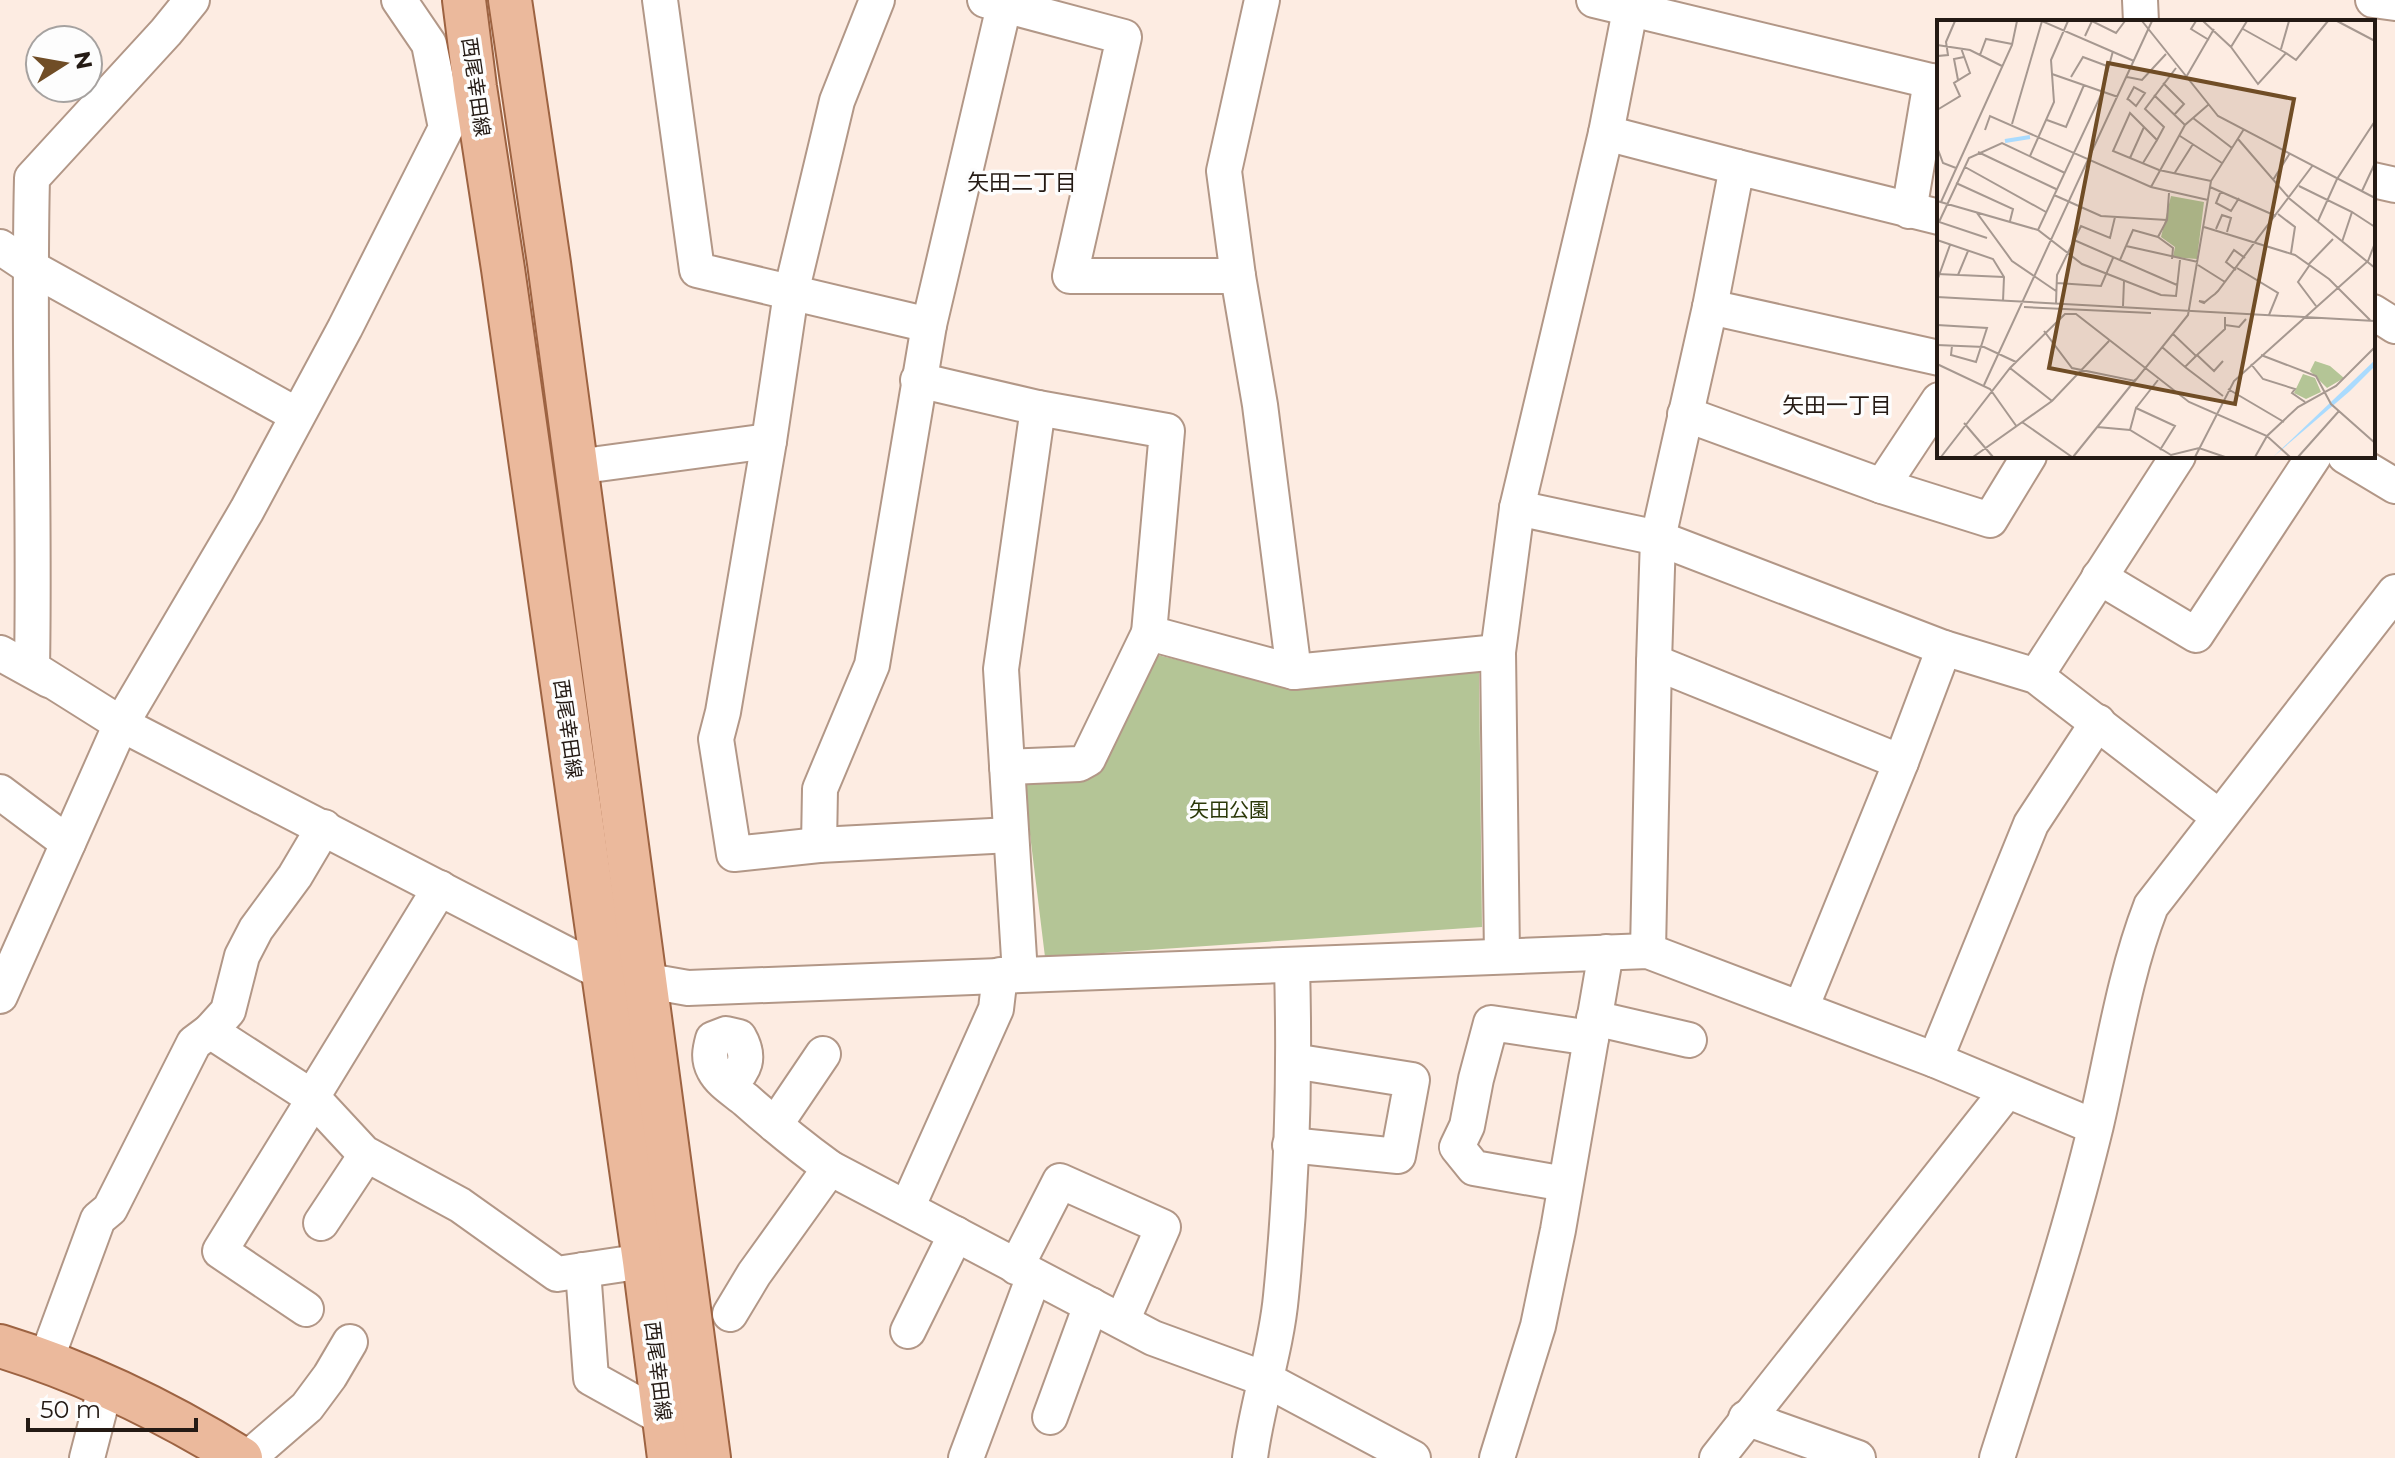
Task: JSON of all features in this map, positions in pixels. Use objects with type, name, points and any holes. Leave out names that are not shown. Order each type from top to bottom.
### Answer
[{"type":"main road","name":"西尾幸田線","points":[[464,0],[644,1261],[666,1438]]},
{"type":"main road","name":"西尾幸田線","points":[[510,0],[549,263],[709,1458]]},
{"type":"main road","points":[[0,1346],[46,1360],[106,1385],[171,1417],[241,1458]]},
{"type":"street","points":[[192,0],[32,178],[32,668],[121,724],[603,973],[688,988],[1648,951],[1935,1060],[2095,1127]]},
{"type":"street","points":[[0,996],[10,945],[68,843],[121,724],[247,510],[345,328],[446,128],[429,44],[399,0]]},
{"type":"street","points":[[660,0],[697,270],[929,325]]},
{"type":"street","points":[[877,0],[837,101],[791,293],[769,441],[716,739],[734,854],[819,845],[1011,835]]},
{"type":"street","points":[[1262,0],[1224,171],[1260,405],[1294,672]]},
{"type":"street","points":[[1594,0],[1630,4],[1935,82],[1924,214],[1606,133]]},
{"type":"street","points":[[2140,0],[2141,20]]},
{"type":"street","points":[[2373,0],[2395,3]]},
{"type":"street","points":[[819,845],[820,789],[872,665],[918,380],[994,3],[1124,37],[1070,276],[1238,276]]},
{"type":"street","points":[[1502,956],[1498,652],[1517,508],[1606,133],[1630,4]]},
{"type":"street","points":[[1648,951],[1658,538],[1710,307],[1737,167]]},
{"type":"street","points":[[2375,180],[2395,185]]},
{"type":"street","points":[[0,247],[30,267],[297,415]]},
{"type":"street","points":[[1710,307],[1937,358]]},
{"type":"street","points":[[2375,313],[2395,326]]},
{"type":"street","points":[[918,380],[1038,408],[1167,431],[1149,633],[1088,759],[1079,764],[1007,767]]},
{"type":"street","points":[[1882,486],[1937,403]]},
{"type":"street","points":[[907,1208],[1010,975],[1011,835],[1001,669],[1038,408]]},
{"type":"street","points":[[1685,414],[1882,486],[1990,520],[2028,458]]},
{"type":"street","points":[[576,467],[769,441]]},
{"type":"street","points":[[2036,676],[2177,458]]},
{"type":"street","points":[[2099,577],[2196,635],[2313,458]]},
{"type":"street","points":[[2348,458],[2395,486]]},
{"type":"street","points":[[1517,508],[1658,538],[1944,648],[2036,676],[2219,817]]},
{"type":"street","points":[[1997,1458],[2033,1347],[2095,1127],[2137,942],[2151,906],[2391,603]]},
{"type":"street","points":[[1149,633],[1294,672],[1498,652]]},
{"type":"street","points":[[1801,1008],[1944,648]]},
{"type":"street","points":[[0,653],[62,687]]},
{"type":"street","points":[[1654,662],[1901,762]]},
{"type":"street","points":[[1935,1060],[2031,824],[2098,722]]},
{"type":"street","points":[[0,792],[68,843]]},
{"type":"street","points":[[46,1360],[98,1219],[110,1209],[194,1043],[228,1011],[242,956],[256,929],[295,876],[324,827]]},
{"type":"street","points":[[306,1309],[220,1251],[440,888]]},
{"type":"street","points":[[1497,1458],[1538,1326],[1606,952]]},
{"type":"street","points":[[1250,1458],[1281,1299],[1293,1061],[1292,966]]},
{"type":"street","points":[[1565,1184],[1474,1168],[1457,1147],[1467,1126],[1491,1023],[1593,1028],[1689,1040]]},
{"type":"street","points":[[210,1031],[313,1098],[366,1155],[460,1205],[557,1274],[644,1261]]},
{"type":"street","points":[[775,1125],[823,1054]]},
{"type":"street","points":[[1290,1145],[1398,1156],[1412,1080],[1293,1061]]},
{"type":"street","points":[[729,1086],[830,1168],[1153,1338],[1265,1379],[1413,1458]]},
{"type":"street","points":[[1717,1458],[2007,1091]]},
{"type":"street","points":[[321,1223],[366,1155]]},
{"type":"street","points":[[730,1314],[754,1274],[830,1168]]},
{"type":"street","points":[[966,1458],[1025,1271],[1060,1181],[1163,1227],[1122,1321]]},
{"type":"street","points":[[908,1331],[956,1234]]},
{"type":"street","points":[[583,1270],[591,1378],[666,1438]]},
{"type":"street","points":[[1050,1417],[1091,1305]]},
{"type":"street","points":[[248,1458],[307,1407],[350,1342]]},
{"type":"street","points":[[87,1458],[106,1385]]},
{"type":"street","points":[[1746,1418],[1858,1458]]},
{"type":"green space","name":"矢田公園","points":[[1153,654],[1292,687],[1479,668],[1482,927],[1045,957],[1023,777],[1097,774]]},
{"type":"district","name":"矢田二丁目","points":[[1022,182]]},
{"type":"district","name":"矢田一丁目","points":[[1837,405]]}]
